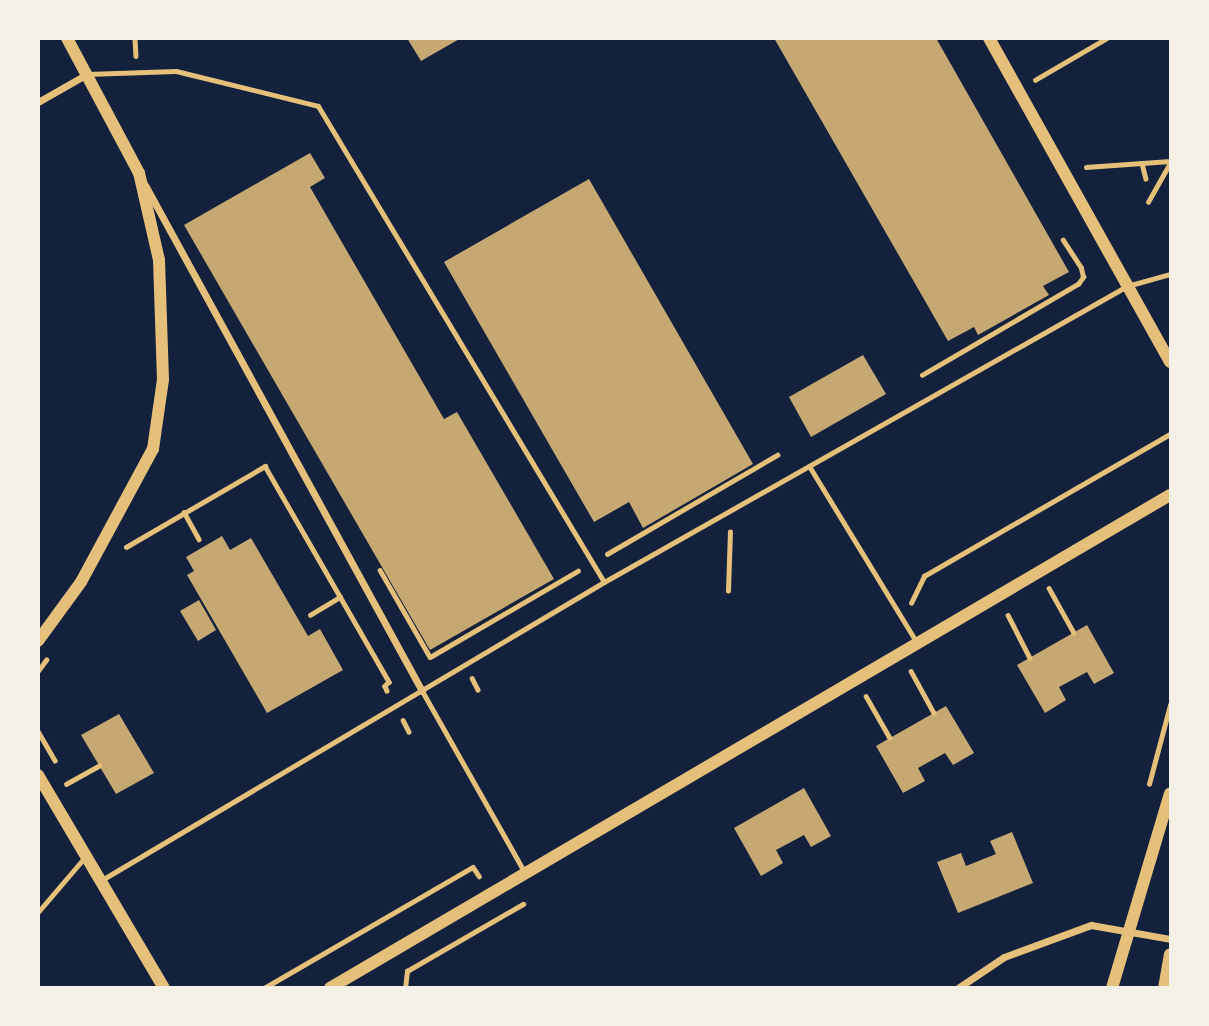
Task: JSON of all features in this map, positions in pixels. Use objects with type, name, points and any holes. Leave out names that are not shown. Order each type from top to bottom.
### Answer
[{"type":"street","points":[[67,38],[422,691]]},
{"type":"street","points":[[989,38],[1171,362]]},
{"type":"street","points":[[38,102],[87,74]]},
{"type":"street","points":[[38,641],[81,582],[153,449],[163,380],[164,318],[159,260],[139,173]]},
{"type":"street","points":[[330,988],[1171,495]]},
{"type":"street","points":[[39,778],[164,988]]},
{"type":"street","points":[[1112,988],[1128,930],[1152,865],[1171,793]]},
{"type":"street","points":[[1152,865],[1171,833]]},
{"type":"street","points":[[958,988],[1004,957],[1091,925],[1171,939]]},
{"type":"street","points":[[1164,988],[1171,955]]},
{"type":"lane","points":[[87,74],[176,71],[318,106],[604,582]]},
{"type":"lane","points":[[99,881],[604,582],[1126,286],[1171,274]]},
{"type":"lane","points":[[809,466],[917,643]]},
{"type":"lane","points":[[422,691],[525,873]]},
{"type":"lane","points":[[38,912],[85,857]]},
{"type":"path","points":[[1018,91],[1107,38]]},
{"type":"path","points":[[1086,167],[1171,162]]},
{"type":"path","points":[[1148,202],[1171,162]]},
{"type":"path","points":[[1142,163],[1146,179]]},
{"type":"path","points":[[922,375],[1078,285],[1081,268],[1063,240]]},
{"type":"path","points":[[903,620],[924,576],[1171,434]]},
{"type":"path","points":[[375,561],[430,657],[777,455]]},
{"type":"path","points":[[119,557],[127,546],[265,466],[389,682],[385,686],[409,732]]},
{"type":"path","points":[[728,591],[731,482]]},
{"type":"path","points":[[184,512],[199,539]]},
{"type":"path","points":[[1040,571],[1074,633]]},
{"type":"path","points":[[999,595],[1030,658]]},
{"type":"path","points":[[310,615],[340,597]]},
{"type":"path","points":[[38,671],[55,648]]},
{"type":"path","points":[[901,653],[934,713]]},
{"type":"path","points":[[856,679],[890,738]]},
{"type":"path","points":[[264,988],[473,867]]},
{"type":"path","points":[[405,988],[407,971],[523,904]]},
{"type":"building","points":[[407,38],[461,38],[421,61]]},
{"type":"building","points":[[774,38],[936,38],[1069,272],[1043,286],[1049,295],[978,335],[974,327],[948,341]]},
{"type":"building","points":[[310,153],[325,178],[310,187],[444,419],[457,412],[554,579],[430,650],[184,225]]},
{"type":"building","points":[[589,179],[753,464],[643,528],[629,502],[594,522],[444,262]]},
{"type":"building","points":[[863,355],[886,394],[811,437],[789,397]]},
{"type":"building","points":[[222,536],[230,550],[251,538],[308,636],[320,629],[343,670],[267,713],[187,575],[194,571],[186,557]]},
{"type":"building","points":[[199,600],[216,630],[198,641],[180,611]]},
{"type":"building","points":[[1087,625],[1114,673],[1094,684],[1087,672],[1059,687],[1066,700],[1045,713],[1017,665]]},
{"type":"building","points":[[946,706],[974,753],[953,765],[945,753],[918,768],[925,781],[903,793],[876,746]]},
{"type":"building","points":[[119,714],[154,773],[116,794],[81,735]]},
{"type":"building","points":[[804,788],[831,836],[811,847],[804,835],[776,850],[783,863],[761,876],[734,828]]},
{"type":"building","points":[[1012,832],[1033,883],[958,913],[937,862],[961,853],[966,866],[996,854],[990,841]]}]
